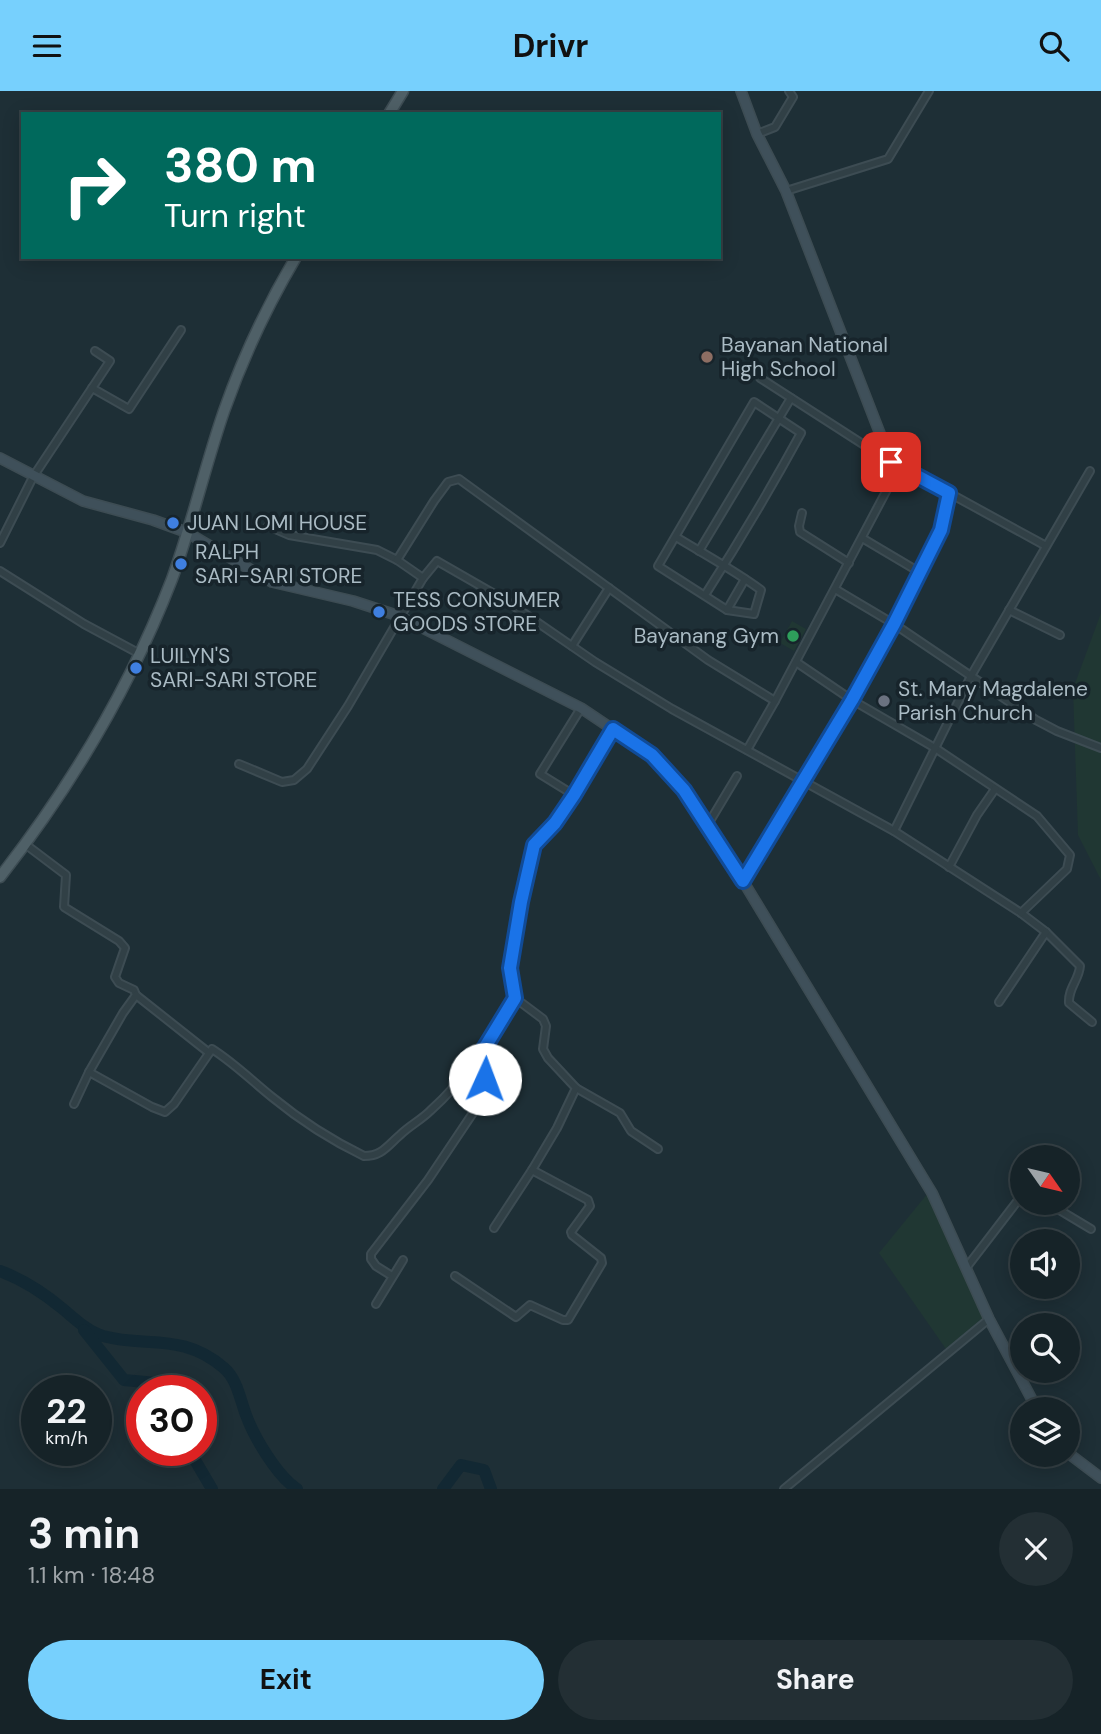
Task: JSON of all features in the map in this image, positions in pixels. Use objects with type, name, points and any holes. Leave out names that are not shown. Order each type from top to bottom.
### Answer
[{"type":"main road","points":[[389,112],[403,91]]},
{"type":"main road","points":[[0,877],[26,845],[92,746],[122,693],[173,576],[235,382],[263,318],[295,259]]},
{"type":"street","points":[[741,91],[757,134],[786,191],[895,464],[862,538],[747,750]]},
{"type":"street","points":[[757,134],[775,127],[793,97],[789,91]]},
{"type":"street","points":[[786,191],[888,159],[929,91]]},
{"type":"street","points":[[92,388],[129,408],[181,330]]},
{"type":"street","points":[[0,543],[33,477],[110,361],[95,351]]},
{"type":"street","points":[[760,377],[895,464],[1046,546]]},
{"type":"street","points":[[699,551],[791,398]]},
{"type":"street","points":[[676,537],[723,566],[745,579],[761,590],[754,614],[727,610],[659,566],[754,402],[801,433],[723,566],[705,595]]},
{"type":"street","points":[[0,457],[33,477],[83,501],[186,532],[272,582],[353,601],[399,617],[582,708],[652,755],[684,790],[743,881],[932,1193],[989,1319],[1031,1397]]},
{"type":"street","points":[[894,831],[971,676],[1090,471]]},
{"type":"street","points":[[397,560],[448,482],[459,479],[708,660],[775,701]]},
{"type":"street","points":[[743,881],[852,700],[894,624],[941,530],[949,493]]},
{"type":"street","points":[[802,513],[800,532],[849,563]]},
{"type":"street","points":[[268,526],[289,535],[367,547],[397,560],[423,578]]},
{"type":"street","points":[[862,538],[921,573]]},
{"type":"street","points":[[239,764],[282,782],[294,780],[307,769],[348,706],[423,578],[437,561],[505,600],[672,709],[894,831],[1021,913],[1046,932],[1080,966],[1068,993],[1069,1003],[1092,1023]]},
{"type":"street","points":[[0,571],[84,624],[140,654]]},
{"type":"street","points":[[727,610],[745,579]]},
{"type":"street","points":[[572,646],[609,588]]},
{"type":"street","points":[[835,589],[894,624],[1036,720],[1101,748]]},
{"type":"street","points":[[1009,610],[1060,635]]},
{"type":"street","points":[[796,662],[852,700],[935,748],[1037,816],[1070,855],[1067,869],[1021,913]]},
{"type":"street","points":[[574,795],[540,774],[582,708]]},
{"type":"street","points":[[89,1072],[165,1112],[174,1104],[212,1049],[229,1059],[271,1097],[312,1126],[364,1156],[384,1152],[401,1134],[429,1112],[479,1057],[515,998],[510,968],[534,845],[555,823],[613,729]]},
{"type":"street","points":[[707,826],[737,776]]},
{"type":"street","points":[[949,867],[977,815],[995,789]]},
{"type":"street","points":[[26,845],[66,875],[64,907],[123,944],[125,948],[115,977],[119,982],[134,990],[136,995],[208,1052]]},
{"type":"street","points":[[999,1002],[1046,932]]},
{"type":"street","points":[[74,1104],[89,1072],[136,995]]},
{"type":"street","points":[[515,998],[543,1019],[546,1026],[543,1049],[576,1089],[620,1113],[631,1131],[658,1149]]},
{"type":"street","points":[[392,1276],[376,1266],[371,1254],[428,1180],[487,1092],[479,1057]]},
{"type":"street","points":[[495,1228],[558,1128],[576,1089]]},
{"type":"street","points":[[455,1276],[516,1317],[530,1305],[568,1320],[602,1262],[601,1258],[571,1232],[590,1206],[587,1200],[532,1170]]},
{"type":"street","points":[[966,1268],[1010,1211]]},
{"type":"street","points":[[1068,1215],[1091,1229]]},
{"type":"street","points":[[376,1304],[404,1259]]},
{"type":"street","points":[[784,1489],[989,1319]]},
{"type":"street","points":[[1080,1462],[1101,1478]]},
{"type":"green space","points":[[1101,613],[1101,880],[1078,835],[1073,689]]},
{"type":"green space","name":"Bayanang Gym","points":[[792,621],[806,629],[794,651],[780,643]]},
{"type":"green space","points":[[928,1193],[983,1318],[946,1349],[879,1253]]},
{"type":"waterway","points":[[0,1271],[41,1292],[97,1334],[194,1349],[224,1368],[238,1390],[260,1445],[274,1466],[297,1489]]},
{"type":"waterway","points":[[84,1330],[126,1380]]},
{"type":"waterway","points":[[443,1489],[461,1465],[484,1470],[491,1489]]},
{"type":"waterway","points":[[198,1466],[212,1489]]},
{"type":"place","name":"Bayanan National High School","points":[[707,357]]},
{"type":"place","name":"JUAN LOMI HOUSE","points":[[173,523]]},
{"type":"place","name":"RALPH SARI-SARI STORE","points":[[181,564]]},
{"type":"place","name":"TESS CONSUMER GOODS STORE","points":[[379,612]]},
{"type":"place","name":"Bayanang Gym","points":[[793,636]]},
{"type":"place","name":"LUILYN'S SARI-SARI STORE","points":[[136,668]]},
{"type":"place","name":"St. Mary Magdalene Parish Church","points":[[884,701]]},
{"type":"route","points":[[485,1079],[479,1057],[515,998],[510,968],[534,845],[555,823],[613,729],[652,755],[684,790],[743,881],[852,700],[921,573],[941,530],[949,493],[891,462]]}]
